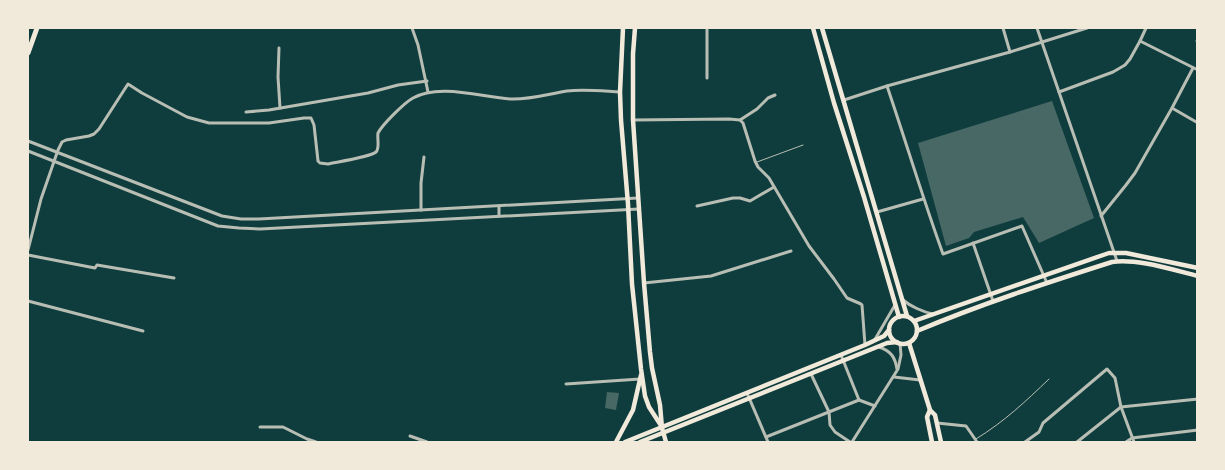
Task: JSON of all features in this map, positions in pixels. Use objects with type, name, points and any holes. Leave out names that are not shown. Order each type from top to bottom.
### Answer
[{"type":"highway","points":[[28,52],[37,28]]},
{"type":"main road","points":[[623,28],[620,92],[632,284],[641,374],[647,402],[663,430]]},
{"type":"main road","points":[[636,28],[633,120],[638,209],[652,368],[666,442]]},
{"type":"main road","points":[[812,28],[899,317]]},
{"type":"main road","points":[[625,442],[749,399],[887,343],[909,343],[915,338],[916,324],[907,316],[822,28]]},
{"type":"main road","points":[[816,39],[824,36]]},
{"type":"main road","points":[[834,103],[844,100]]},
{"type":"main road","points":[[621,120],[633,120]]},
{"type":"main road","points":[[849,151],[858,149]]},
{"type":"main road","points":[[869,214],[877,212]]},
{"type":"main road","points":[[878,246],[886,243]]},
{"type":"main road","points":[[914,321],[1114,252],[1126,252],[1198,268]]},
{"type":"main road","points":[[917,331],[993,301],[1116,262],[1140,263],[1198,276]]},
{"type":"main road","points":[[632,284],[644,283]]},
{"type":"main road","points":[[640,442],[747,393],[874,341],[884,336],[892,322],[899,317],[907,316]]},
{"type":"main road","points":[[889,330],[892,337],[899,343]]},
{"type":"main road","points":[[909,343],[930,410],[935,415],[941,442]]},
{"type":"main road","points":[[616,442],[633,410],[641,374],[652,368]]},
{"type":"main road","points":[[930,410],[927,417],[932,442]]},
{"type":"street","points":[[412,28],[418,45],[428,92]]},
{"type":"street","points":[[707,28],[707,78]]},
{"type":"street","points":[[1003,28],[1010,52]]},
{"type":"street","points":[[1037,28],[1116,262]]},
{"type":"street","points":[[844,100],[1087,28]]},
{"type":"street","points":[[1059,92],[1113,72],[1125,65],[1146,28]]},
{"type":"street","points":[[1140,41],[1198,70]]},
{"type":"street","points":[[279,48],[280,108]]},
{"type":"street","points":[[1100,216],[1135,172],[1172,108],[1192,68]]},
{"type":"street","points":[[246,112],[368,93],[398,85],[426,81]]},
{"type":"street","points":[[28,250],[41,199],[62,142],[94,134],[128,84],[187,117],[209,123],[269,123],[310,118],[314,125],[318,161],[323,164],[375,152],[377,150],[378,136],[383,126],[405,104],[413,98],[428,92],[470,93],[512,99],[576,90],[620,92]]},
{"type":"street","points":[[887,86],[942,254],[1022,226],[1048,283]]},
{"type":"street","points":[[633,120],[740,120],[758,108],[768,98],[775,95]]},
{"type":"street","points":[[1172,108],[1198,123]]},
{"type":"street","points":[[740,120],[743,123],[756,163],[769,178],[809,246],[844,294],[850,300],[862,306],[865,345]]},
{"type":"street","points":[[28,141],[222,216],[241,219],[638,198]]},
{"type":"street","points":[[28,151],[218,226],[239,228],[260,229],[638,209]]},
{"type":"street","points":[[421,210],[424,157]]},
{"type":"street","points":[[698,206],[733,198],[750,201],[774,187]]},
{"type":"street","points":[[877,212],[923,199]]},
{"type":"street","points":[[499,206],[500,216]]},
{"type":"street","points":[[239,228],[241,219]]},
{"type":"street","points":[[974,243],[993,301]]},
{"type":"street","points":[[644,283],[710,276],[791,251]]},
{"type":"street","points":[[28,255],[95,268],[97,265],[174,278]]},
{"type":"street","points":[[902,299],[907,304],[934,314]]},
{"type":"street","points":[[28,301],[143,331]]},
{"type":"street","points":[[874,341],[895,304]]},
{"type":"street","points":[[811,374],[829,412],[830,425],[835,432],[851,442],[898,370],[901,355],[899,343]]},
{"type":"street","points":[[878,347],[890,353],[895,359],[898,370]]},
{"type":"street","points":[[841,355],[859,400]]},
{"type":"street","points":[[1025,442],[1039,432],[1043,423],[1107,369],[1115,378],[1120,407],[1134,442]]},
{"type":"street","points":[[566,384],[641,374]]},
{"type":"street","points":[[893,377],[920,380]]},
{"type":"street","points":[[747,393],[768,442]]},
{"type":"street","points":[[1077,442],[1120,407],[1198,399]]},
{"type":"street","points":[[766,437],[859,400],[874,406]]},
{"type":"street","points":[[937,423],[966,426],[976,441]]},
{"type":"street","points":[[260,427],[283,427],[307,440],[316,442]]},
{"type":"street","points":[[1126,442],[1132,438],[1198,430]]},
{"type":"street","points":[[410,436],[427,442]]},
{"type":"lane","points":[[756,163],[803,145]]},
{"type":"lane","points":[[976,441],[1016,411],[1050,379]]},
{"type":"building","points":[[1052,101],[1094,218],[1039,243],[1023,217],[974,232],[969,238],[946,246],[918,143]]},
{"type":"building","points":[[607,392],[619,393],[616,410],[605,408]]}]
